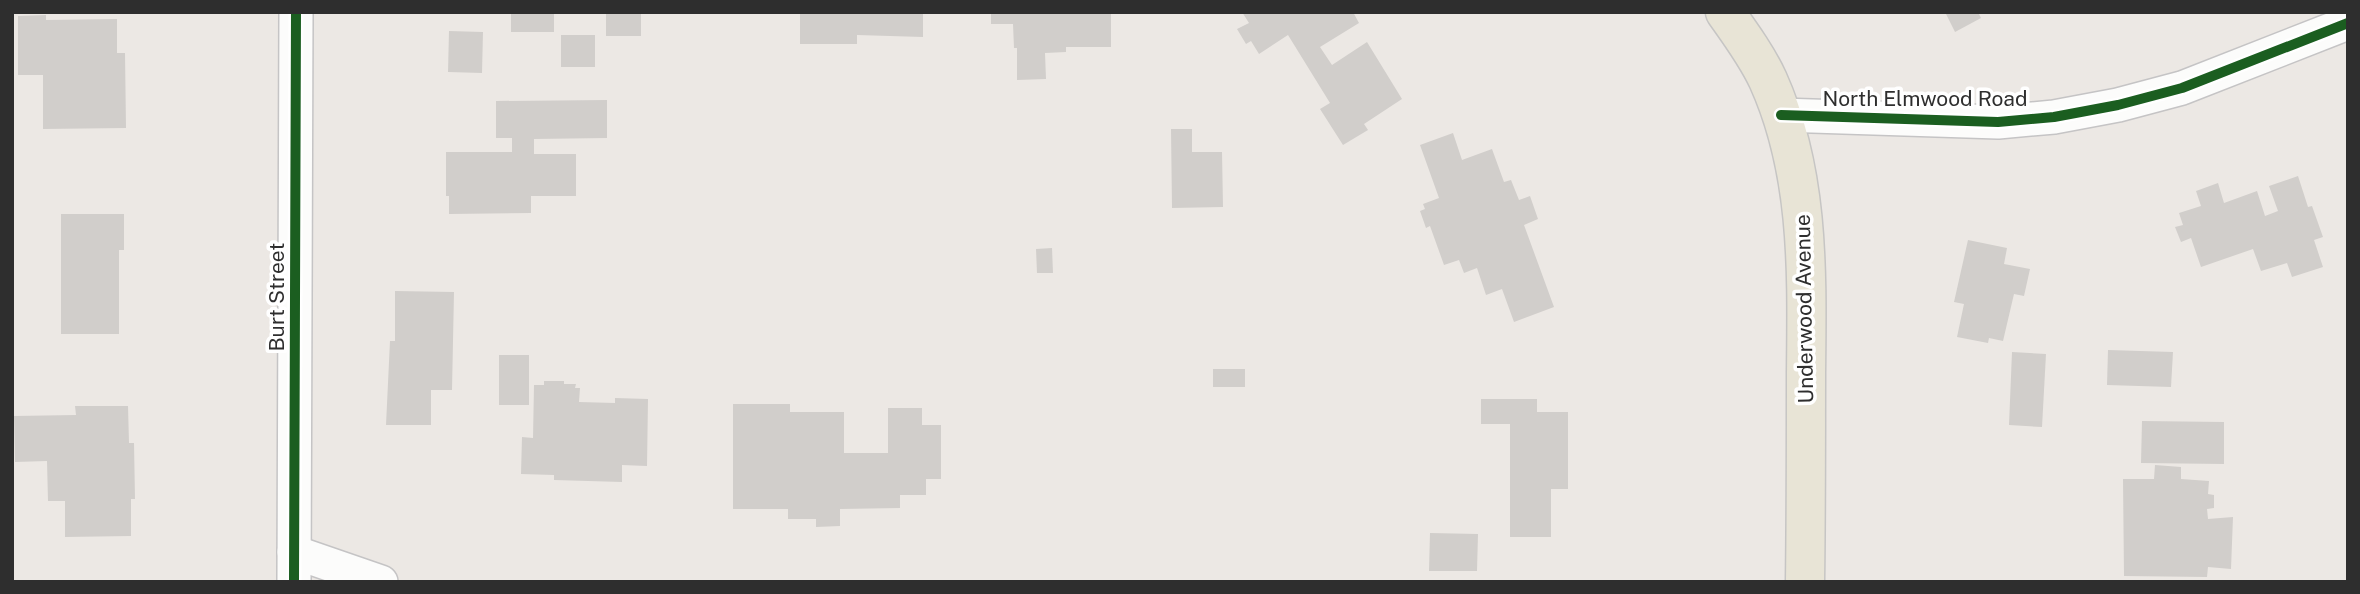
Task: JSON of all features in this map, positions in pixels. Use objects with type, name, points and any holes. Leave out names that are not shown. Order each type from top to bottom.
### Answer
[{"type":"main road","name":"Underwood Avenue","points":[[1725,12],[1767,78],[1793,155],[1802,205],[1807,269],[1805,582]]},
{"type":"street","name":"Burt Street","points":[[294,567],[296,12]]},
{"type":"street","name":"North Elmwood Road","points":[[1781,115],[1998,122],[2053,117],[2119,105],[2182,88],[2348,23]]},
{"type":"street","points":[[294,567],[381,582]]},
{"type":"building","points":[[511,12],[554,12],[554,32],[511,32]]},
{"type":"building","points":[[606,12],[641,12],[641,36],[606,36]]},
{"type":"building","points":[[800,12],[923,12],[923,37],[857,35],[857,44],[800,44]]},
{"type":"building","points":[[991,12],[1111,12],[1111,47],[1066,47],[1066,52],[1045,53],[1046,79],[1017,80],[1017,48],[1014,48],[1013,24],[991,24]]},
{"type":"building","points":[[1242,12],[1353,12],[1359,23],[1320,47],[1332,65],[1367,42],[1402,99],[1364,124],[1368,130],[1343,145],[1320,109],[1330,103],[1288,35],[1259,54],[1251,41],[1246,44],[1237,29],[1249,23]]},
{"type":"building","points":[[1945,12],[1978,12],[1981,18],[1955,32]]},
{"type":"building","points":[[46,15],[46,20],[117,19],[117,53],[125,53],[126,128],[43,129],[43,75],[18,75],[18,16]]},
{"type":"building","points":[[449,31],[483,32],[482,73],[448,72]]},
{"type":"building","points":[[561,35],[595,35],[595,67],[561,67]]},
{"type":"building","points":[[607,100],[607,138],[534,139],[534,154],[576,154],[576,196],[531,196],[531,213],[449,214],[449,196],[446,196],[446,152],[512,152],[512,138],[496,138],[496,101]]},
{"type":"building","points":[[1171,129],[1192,129],[1192,152],[1222,152],[1223,207],[1172,208]]},
{"type":"building","points":[[1453,133],[1462,160],[1492,149],[1504,182],[1511,180],[1519,200],[1530,196],[1538,219],[1524,225],[1554,307],[1514,322],[1502,289],[1486,295],[1477,268],[1464,273],[1459,260],[1444,265],[1430,226],[1426,228],[1420,211],[1425,209],[1423,204],[1439,198],[1420,145]]},
{"type":"building","points":[[2298,176],[2308,207],[2312,206],[2323,237],[2314,240],[2323,267],[2292,277],[2287,263],[2261,271],[2253,249],[2201,267],[2191,238],[2181,242],[2175,227],[2183,225],[2179,213],[2201,206],[2196,191],[2218,183],[2224,203],[2257,191],[2265,216],[2278,211],[2269,186]]},
{"type":"building","points":[[61,214],[124,214],[124,250],[119,250],[119,334],[61,334]]},
{"type":"building","points":[[1968,240],[2007,248],[2004,264],[2030,269],[2024,296],[2014,294],[2003,341],[1989,338],[1988,343],[1957,337],[1964,304],[1954,302]]},
{"type":"building","points":[[1052,248],[1053,273],[1037,273],[1036,249]]},
{"type":"building","points":[[395,291],[454,292],[452,390],[431,390],[431,425],[386,425],[390,341],[395,341]]},
{"type":"building","points":[[2108,350],[2173,352],[2171,387],[2107,385]]},
{"type":"building","points":[[2012,352],[2046,354],[2042,427],[2009,425]]},
{"type":"building","points":[[499,355],[529,355],[529,405],[499,405]]},
{"type":"building","points":[[1213,369],[1245,369],[1245,387],[1213,387]]},
{"type":"building","points":[[544,381],[576,384],[575,388],[580,388],[579,402],[615,403],[615,398],[648,399],[647,466],[622,465],[622,482],[554,480],[554,475],[521,474],[522,437],[533,438],[534,385],[544,385]]},
{"type":"building","points":[[1481,399],[1537,399],[1537,412],[1568,412],[1568,489],[1551,489],[1551,537],[1510,537],[1510,424],[1481,424]]},
{"type":"building","points":[[733,404],[790,404],[790,412],[844,412],[844,453],[888,453],[888,408],[922,408],[922,425],[941,425],[941,479],[926,479],[926,495],[900,495],[900,508],[840,509],[840,526],[816,527],[816,519],[788,519],[788,509],[733,509]]},
{"type":"building","points":[[75,406],[128,406],[129,443],[134,443],[135,499],[131,499],[131,536],[65,537],[65,501],[48,501],[47,461],[15,462],[14,416],[76,415]]},
{"type":"building","points":[[2142,421],[2224,422],[2224,464],[2141,463]]},
{"type":"building","points":[[2155,465],[2181,467],[2181,479],[2209,481],[2208,494],[2214,495],[2214,508],[2207,509],[2208,519],[2233,517],[2231,569],[2208,567],[2207,577],[2124,576],[2123,479],[2154,479]]},
{"type":"building","points":[[1430,533],[1478,534],[1477,571],[1429,571]]},
{"type":"cycle path","points":[[294,582],[296,12]]},
{"type":"cycle path","points":[[1781,115],[1998,122],[2054,117],[2118,105],[2182,88],[2348,23]]}]
